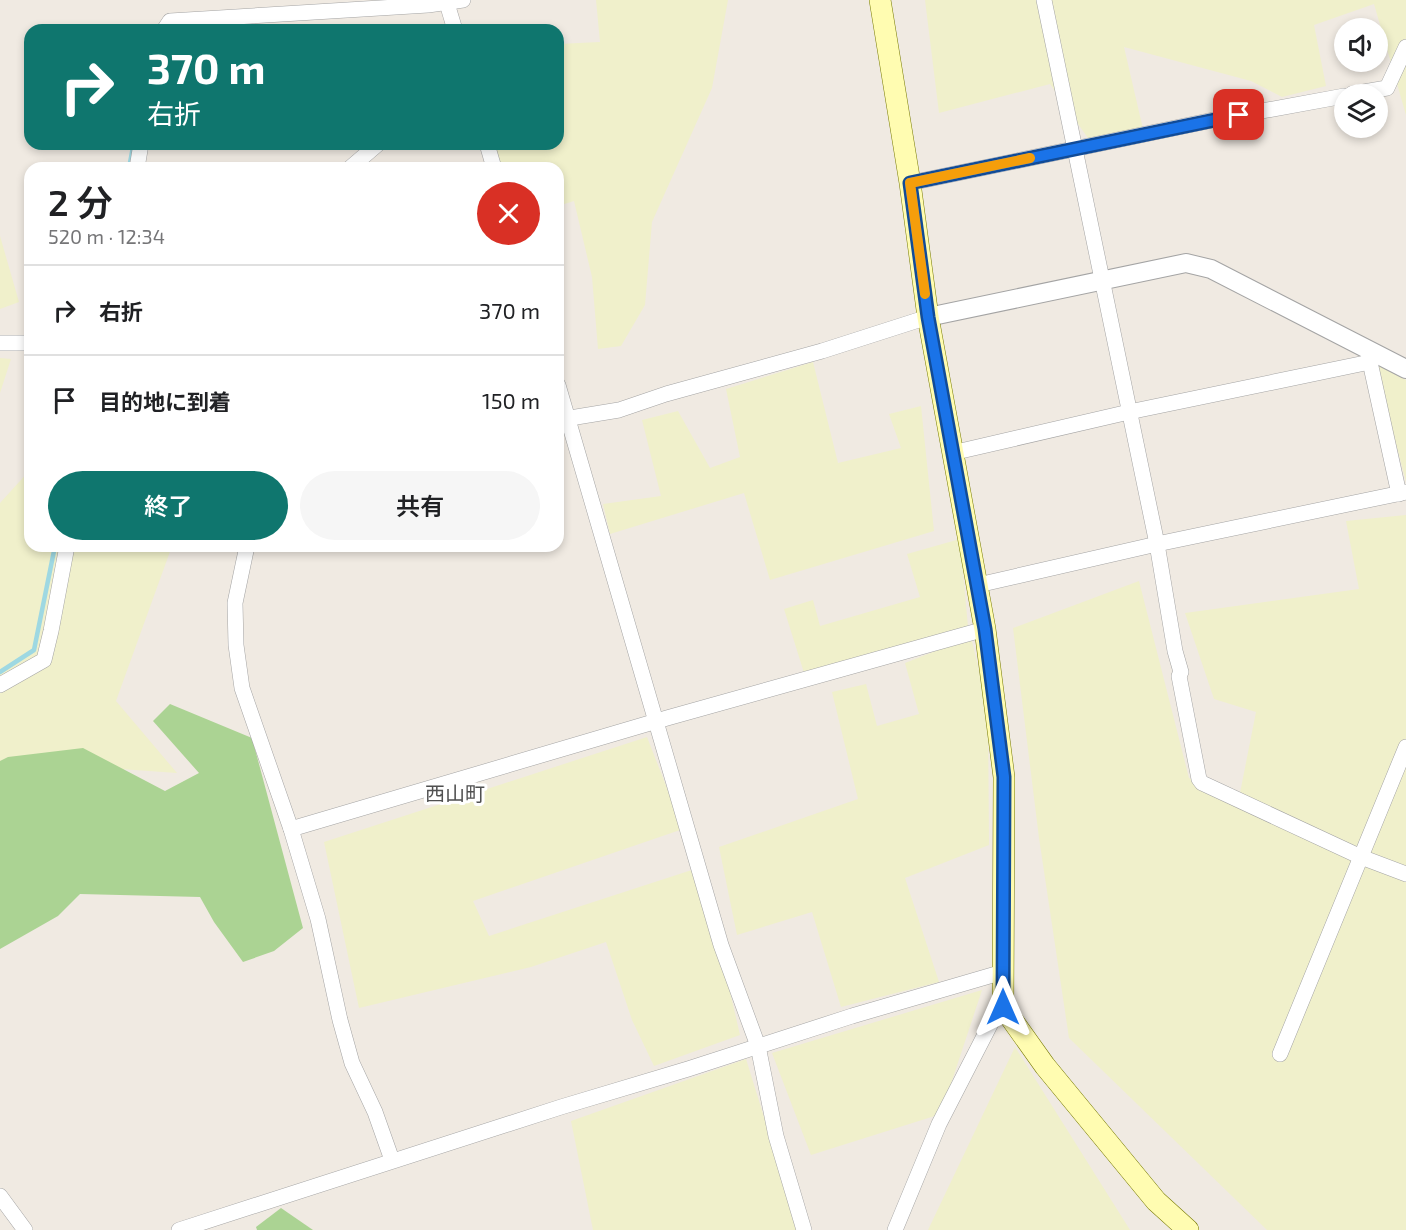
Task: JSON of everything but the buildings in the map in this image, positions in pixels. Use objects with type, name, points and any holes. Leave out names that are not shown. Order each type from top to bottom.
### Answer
[{"type":"main road","points":[[880,0],[910,183],[928,317],[978,585],[1004,777],[1003,1007],[1045,1066],[1149,1192],[1188,1230]]},
{"type":"street","points":[[169,24],[171,21],[429,5],[463,0]]},
{"type":"street","points":[[1044,0],[1157,543],[1199,779],[1202,783],[1361,856],[1406,874]]},
{"type":"street","points":[[446,1],[453,24]]},
{"type":"street","points":[[1388,86],[1406,47]]},
{"type":"street","points":[[910,183],[1334,98]]},
{"type":"street","points":[[357,162],[371,150]]},
{"type":"street","points":[[564,420],[619,410],[666,394],[822,351],[928,317],[1186,263],[1211,269],[1369,355],[1406,369]]},
{"type":"street","points":[[0,343],[24,344]]},
{"type":"street","points":[[952,453],[1369,355]]},
{"type":"street","points":[[978,585],[1157,543],[1402,493],[1369,355]]},
{"type":"street","points":[[564,422],[579,460],[721,945],[758,1046],[776,1136],[804,1230]]},
{"type":"street","points":[[0,685],[44,660],[66,552]]},
{"type":"street","points":[[246,552],[235,603],[236,645],[242,688],[291,829],[318,919],[352,1063],[375,1112],[392,1160]]},
{"type":"street","points":[[291,829],[985,629]]},
{"type":"street","points":[[1280,1054],[1406,747]]},
{"type":"street","points":[[179,1230],[392,1160],[1003,972]]},
{"type":"street","points":[[896,1230],[939,1124],[992,1021],[1003,1007]]},
{"type":"street","points":[[0,1196],[26,1230]]},
{"type":"street","points":[[231,1214],[235,1230]]},
{"type":"green space","points":[[596,0],[728,0],[712,88],[652,222],[645,305],[621,346],[598,349],[592,277],[574,201],[564,204],[564,162],[498,162],[494,150],[564,150],[564,44],[600,42]]},
{"type":"green space","points":[[925,0],[1406,0],[1406,115],[1388,53],[1388,18],[1378,18],[1374,4],[1314,25],[1326,86],[1282,97],[1251,81],[1124,47],[1143,129],[1097,151],[1050,84],[939,113]]},
{"type":"green space","points":[[0,236],[19,302],[0,309]]},
{"type":"green space","points":[[0,358],[11,359],[0,393]]},
{"type":"green space","points":[[813,362],[838,463],[901,448],[889,414],[921,406],[934,531],[770,580],[744,493],[610,534],[603,504],[661,496],[642,420],[678,411],[710,468],[740,457],[726,389]]},
{"type":"green space","points":[[1375,364],[1406,380],[1406,482]]},
{"type":"green space","points":[[24,477],[24,552],[170,552],[116,701],[177,773],[35,763],[0,781],[0,503]]},
{"type":"green space","points":[[1406,515],[1406,1230],[1267,1230],[1069,1038],[1039,838],[1013,628],[1139,581],[1189,778],[1238,803],[1256,712],[1214,699],[1185,613],[1359,589],[1346,521]]},
{"type":"green space","points":[[960,539],[968,627],[805,676],[784,609],[813,600],[820,626],[920,597],[907,554]]},
{"type":"green space","points":[[971,637],[988,709],[989,845],[905,878],[939,982],[841,1007],[812,912],[737,935],[719,847],[858,799],[832,692],[866,684],[877,726],[919,714],[905,663]]},
{"type":"green space","points":[[170,704],[252,738],[303,928],[274,951],[243,962],[214,922],[200,897],[80,894],[58,916],[0,949],[0,761],[8,757],[83,748],[165,791],[199,773],[153,721]]},
{"type":"green space","points":[[647,737],[683,829],[473,901],[489,936],[701,867],[740,1035],[654,1066],[632,1020],[606,942],[531,967],[359,1008],[324,842]]},
{"type":"green space","points":[[982,990],[941,1114],[811,1155],[772,1053]]},
{"type":"green space","points":[[1015,1047],[1130,1230],[928,1230]]},
{"type":"green space","points":[[746,1059],[799,1230],[593,1230],[571,1121]]},
{"type":"green space","points":[[281,1208],[313,1230],[257,1230],[256,1227]]},
{"type":"waterway","points":[[130,162],[132,150]]},
{"type":"waterway","points":[[0,672],[34,650],[54,552]]},
{"type":"slow traffic","points":[[925,294],[910,183],[1030,158]]},
{"type":"district","name":"西山町","points":[[455,793]]},
{"type":"route","points":[[1003,1007],[1004,777],[985,629],[928,317],[910,183],[1239,115]]}]
